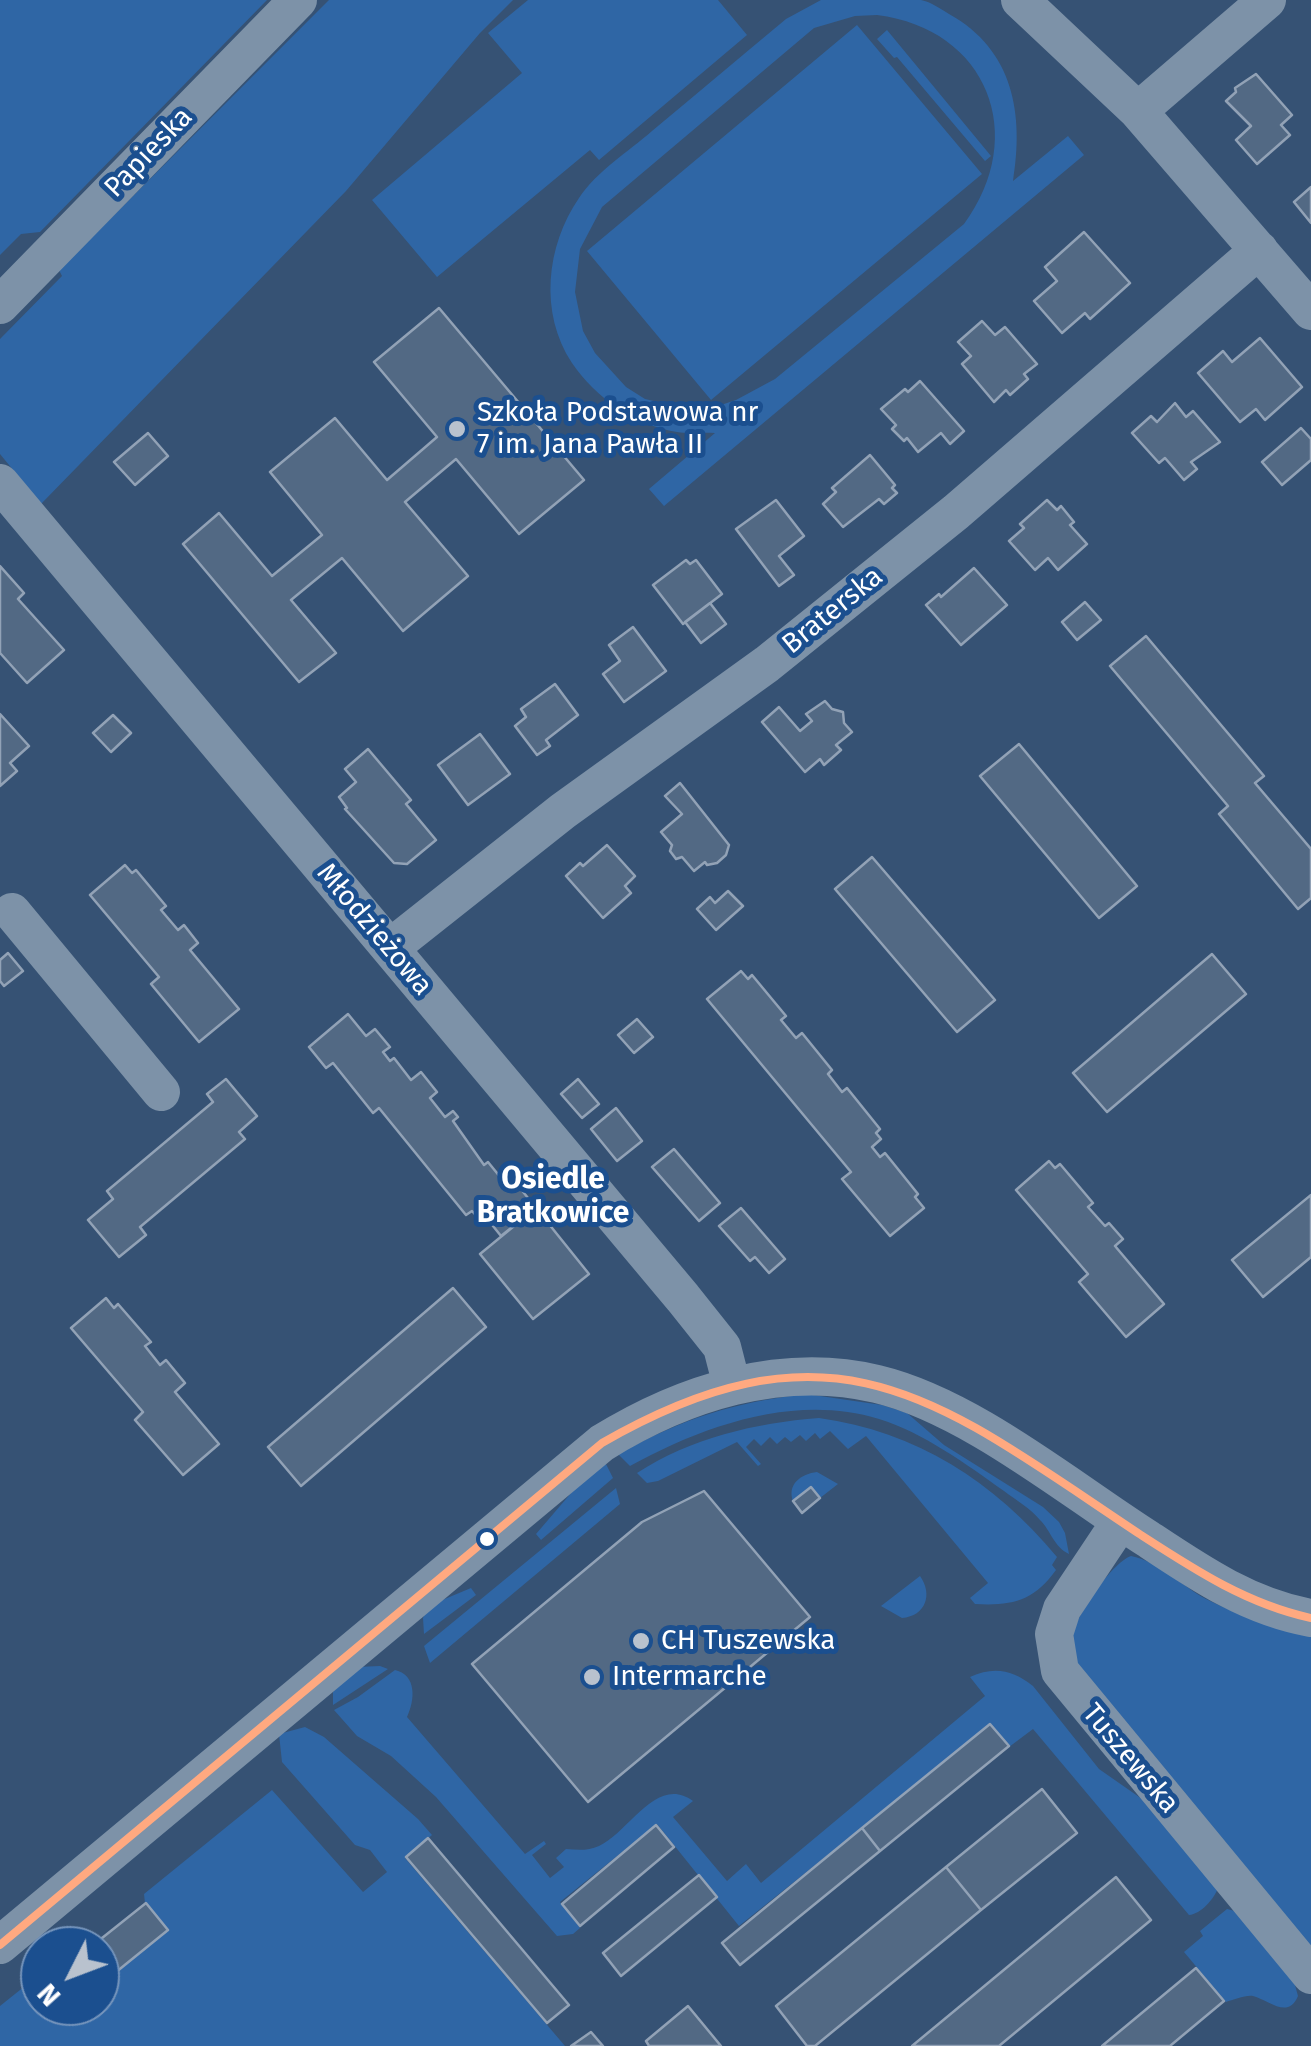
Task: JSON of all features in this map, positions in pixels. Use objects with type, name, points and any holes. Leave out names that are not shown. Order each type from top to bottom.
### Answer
[{"type":"street","name":"Papieska","points":[[0,304],[298,0]]},
{"type":"street","points":[[1020,0],[1138,111],[1311,311]]},
{"type":"street","points":[[1138,111],[1267,0]]},
{"type":"street","name":"Braterska","points":[[390,948],[563,810],[767,664],[956,512],[1259,250]]},
{"type":"street","name":"Młodzieżowa","points":[[0,483],[722,1347],[732,1386]]},
{"type":"street","points":[[12,912],[161,1092]]},
{"type":"street","points":[[0,1944],[587,1454],[658,1412],[732,1386],[787,1377],[822,1377],[878,1384],[910,1395],[1004,1445],[1231,1591],[1282,1612],[1311,1618]]},
{"type":"street","name":"Tuszewska","points":[[1120,1522],[1062,1609],[1054,1634],[1060,1671],[1311,1975]]},
{"type":"shaded area","points":[[0,0],[267,0],[40,232],[21,234],[0,255]]},
{"type":"shaded area","points":[[329,0],[513,0],[480,33],[346,191],[41,504],[0,454],[0,339],[62,276],[59,270]]},
{"type":"shaded area","points":[[528,0],[718,0],[747,35],[599,160],[590,150],[437,277],[372,200],[522,73],[488,33]]},
{"type":"shaded area","points":[[821,0],[921,0],[932,4],[971,29],[1001,65],[1015,109],[1013,181],[1068,136],[1084,155],[664,506],[649,489],[715,433],[677,432],[631,416],[592,388],[572,363],[561,344],[551,301],[559,237],[579,198],[595,179],[786,19]],"holes":[[[877,15],[915,24],[947,41],[970,64],[986,92],[994,123],[993,156],[983,190],[964,224],[775,379],[736,400],[712,408],[690,409],[645,399],[626,387],[595,353],[583,331],[575,292],[580,249],[602,207],[814,28],[855,16]]]},
{"type":"shaded area","points":[[857,25],[982,174],[711,400],[587,251]]},
{"type":"shaded area","points":[[887,30],[991,156],[985,161],[897,57],[877,39]]},
{"type":"shaded area","points":[[806,1394],[882,1405],[907,1413],[944,1445],[1043,1507],[1059,1522],[1069,1554],[1032,1512],[960,1460],[879,1419],[847,1412],[783,1412],[719,1427],[630,1466],[618,1454],[709,1414]]},
{"type":"shaded area","points":[[819,1418],[888,1435],[951,1464],[980,1483],[1033,1530],[1057,1557],[1052,1565],[1056,1570],[1039,1589],[1021,1599],[975,1604],[970,1598],[988,1583],[866,1436],[848,1449],[830,1431],[820,1439],[815,1433],[806,1441],[800,1435],[791,1442],[785,1437],[777,1444],[770,1437],[761,1446],[754,1439],[746,1447],[761,1464],[758,1466],[737,1442],[658,1481],[647,1483],[637,1473],[679,1450],[724,1434]]},
{"type":"shaded area","points":[[606,1464],[613,1478],[541,1540],[536,1534],[590,1471]]},
{"type":"shaded area","points":[[817,1472],[838,1484],[820,1498],[811,1487],[793,1501],[792,1490],[797,1481]]},
{"type":"shaded area","points":[[616,1488],[620,1504],[430,1663],[424,1646]]},
{"type":"shaded area","points":[[1131,1556],[1151,1563],[1219,1605],[1311,1635],[1311,1954],[1083,1678],[1076,1664],[1071,1640],[1079,1619],[1104,1580]]},
{"type":"shaded area","points":[[920,1576],[926,1597],[917,1613],[902,1618],[881,1606]]},
{"type":"shaded area","points":[[471,1588],[476,1595],[424,1634],[423,1618],[428,1606]]},
{"type":"shaded area","points":[[357,1667],[388,1669],[333,1705],[333,1692]]},
{"type":"shaded area","points":[[395,1670],[411,1683],[412,1703],[407,1717],[525,1854],[544,1841],[546,1844],[532,1855],[550,1878],[564,1867],[556,1858],[566,1849],[599,1846],[655,1800],[680,1795],[693,1801],[673,1817],[727,1881],[746,1864],[761,1883],[985,1696],[970,1677],[995,1671],[1011,1673],[1033,1686],[1099,1769],[1152,1806],[1218,1888],[1206,1905],[1189,1915],[1033,1729],[1009,1747],[990,1725],[739,1926],[657,1824],[560,1902],[580,1928],[573,1934],[557,1936],[436,1797],[391,1756],[357,1736],[334,1710]]},
{"type":"shaded area","points":[[305,1727],[324,1737],[418,1819],[432,1835],[405,1858],[565,2046],[0,2046],[0,2006],[20,1990],[20,2026],[120,2026],[120,1926],[117,1926],[145,1903],[144,1894],[272,1790],[363,1892],[387,1872],[370,1850],[355,1845],[282,1762],[279,1734]]},
{"type":"shaded area","points":[[1227,1909],[1239,1912],[1293,1978],[1298,1996],[1289,2007],[1253,1996],[1226,2002],[1184,1952],[1203,1936],[1200,1931]]},
{"type":"building","points":[[1256,74],[1292,115],[1281,125],[1290,135],[1257,164],[1236,140],[1251,126],[1226,101],[1236,92],[1235,88]]},
{"type":"building","points":[[1311,187],[1311,223],[1294,202]]},
{"type":"building","points":[[1084,232],[1130,283],[1090,319],[1085,313],[1062,333],[1034,301],[1057,281],[1045,267]]},
{"type":"building","points":[[439,308],[584,480],[519,534],[456,459],[405,502],[468,576],[403,631],[342,558],[291,600],[336,653],[299,682],[183,544],[219,513],[272,576],[322,535],[270,472],[335,418],[387,480],[437,437],[374,362]]},
{"type":"building","points":[[982,321],[995,335],[1005,327],[1037,364],[1024,374],[1028,379],[1010,395],[1006,390],[994,402],[962,364],[971,356],[958,342]]},
{"type":"building","points":[[1260,338],[1302,387],[1265,420],[1256,409],[1240,422],[1198,373],[1223,351],[1232,362]]},
{"type":"building","points":[[920,381],[964,431],[950,444],[941,433],[918,452],[907,438],[904,441],[892,429],[896,425],[881,409]]},
{"type":"building","points":[[1175,403],[1186,417],[1193,411],[1220,442],[1191,462],[1197,469],[1184,480],[1165,458],[1159,463],[1132,433],[1151,416],[1157,422]]},
{"type":"building","points":[[1301,428],[1311,439],[1311,460],[1282,485],[1262,462]]},
{"type":"building","points":[[148,433],[168,456],[135,485],[114,462]]},
{"type":"building","points":[[870,455],[895,485],[892,488],[897,493],[884,504],[879,499],[843,527],[823,504],[836,492],[832,488]]},
{"type":"building","points":[[776,500],[804,536],[779,556],[794,575],[779,586],[736,529]]},
{"type":"building","points":[[1047,500],[1057,510],[1061,506],[1074,522],[1070,525],[1087,544],[1058,570],[1048,558],[1035,570],[1009,541],[1024,528],[1020,524]]},
{"type":"building","points":[[686,560],[690,564],[696,560],[722,594],[683,624],[653,585]]},
{"type":"building","points":[[0,566],[24,593],[18,599],[64,650],[27,683],[0,653]]},
{"type":"building","points":[[974,568],[1007,605],[961,645],[926,605]]},
{"type":"building","points":[[1085,602],[1101,620],[1077,640],[1062,622]]},
{"type":"building","points":[[710,603],[726,624],[701,643],[685,622]]},
{"type":"building","points":[[633,627],[666,671],[624,702],[603,674],[620,661],[609,645]]},
{"type":"building","points":[[1146,636],[1264,776],[1255,783],[1311,849],[1311,898],[1298,909],[1219,814],[1228,806],[1110,666]]},
{"type":"building","points":[[555,684],[578,715],[546,740],[550,746],[537,755],[515,726],[526,717],[521,709]]},
{"type":"building","points":[[825,701],[832,709],[843,712],[844,723],[852,732],[836,745],[841,750],[824,765],[820,759],[805,772],[762,722],[779,707],[800,731],[812,721],[806,714]]},
{"type":"building","points":[[0,714],[29,746],[10,763],[17,771],[0,786]]},
{"type":"building","points":[[113,715],[131,733],[111,752],[93,733]]},
{"type":"building","points":[[480,734],[510,774],[468,805],[438,765]]},
{"type":"building","points":[[1019,744],[1137,886],[1099,918],[980,776]]},
{"type":"building","points":[[368,749],[411,800],[406,804],[436,840],[407,864],[394,863],[345,809],[339,797],[356,782],[345,769]]},
{"type":"building","points":[[680,783],[729,845],[726,855],[717,863],[705,862],[694,871],[682,857],[676,859],[670,851],[672,845],[661,832],[682,814],[665,796]]},
{"type":"building","points":[[607,845],[635,876],[625,886],[631,893],[603,918],[566,876]]},
{"type":"building","points":[[872,857],[995,1000],[957,1032],[835,889]]},
{"type":"building","points":[[125,865],[132,873],[136,870],[166,906],[161,910],[178,930],[184,925],[198,943],[190,950],[239,1009],[199,1042],[151,984],[159,977],[90,895]]},
{"type":"building","points":[[728,891],[743,906],[716,930],[697,909],[710,897],[715,903]]},
{"type":"building","points":[[8,953],[23,971],[4,986],[0,981],[0,960]]},
{"type":"building","points":[[1212,954],[1246,994],[1107,1112],[1073,1073]]},
{"type":"building","points":[[741,971],[748,979],[752,975],[786,1016],[781,1020],[796,1038],[802,1033],[832,1070],[828,1074],[842,1092],[847,1088],[880,1129],[876,1133],[881,1139],[872,1147],[880,1157],[885,1153],[918,1194],[915,1197],[924,1208],[890,1236],[842,1179],[851,1172],[707,999]]},
{"type":"building","points":[[348,1014],[366,1036],[375,1029],[390,1047],[383,1052],[390,1061],[394,1058],[411,1080],[421,1072],[437,1092],[430,1098],[445,1117],[453,1111],[458,1117],[453,1121],[484,1165],[488,1162],[505,1183],[512,1178],[536,1208],[501,1236],[485,1216],[480,1220],[472,1211],[466,1215],[379,1108],[373,1113],[333,1063],[326,1068],[309,1047]]},
{"type":"building","points":[[637,1019],[653,1037],[634,1053],[618,1035]]},
{"type":"building","points":[[226,1079],[257,1116],[239,1132],[245,1139],[140,1227],[146,1235],[119,1257],[88,1220],[113,1199],[107,1191],[213,1102],[207,1094]]},
{"type":"building","points":[[578,1079],[599,1104],[582,1118],[561,1094]]},
{"type":"building","points":[[616,1108],[642,1141],[617,1161],[591,1129]]},
{"type":"building","points":[[674,1149],[720,1203],[699,1221],[652,1167]]},
{"type":"building","points":[[1049,1161],[1055,1168],[1060,1164],[1093,1203],[1088,1207],[1123,1239],[1115,1246],[1164,1304],[1126,1337],[1079,1282],[1088,1274],[1016,1190]]},
{"type":"building","points":[[1311,1195],[1311,1257],[1263,1297],[1232,1260]]},
{"type":"building","points":[[536,1208],[589,1274],[533,1319],[480,1254]]},
{"type":"building","points":[[741,1208],[785,1259],[769,1273],[755,1257],[750,1261],[719,1226]]},
{"type":"building","points":[[453,1288],[486,1327],[301,1486],[268,1447]]},
{"type":"building","points":[[106,1298],[114,1308],[118,1304],[151,1342],[145,1346],[160,1365],[166,1360],[185,1383],[175,1392],[219,1444],[183,1475],[135,1420],[143,1412],[71,1328]]},
{"type":"building","points":[[811,1487],[820,1498],[802,1513],[793,1501]]},
{"type":"building","name":"CH Tuszewska","points":[[704,1491],[810,1617],[588,1802],[472,1664],[642,1522]]},
{"type":"building","points":[[990,1724],[1009,1746],[880,1851],[862,1828]]},
{"type":"building","points":[[1042,1789],[1077,1833],[981,1910],[946,1867]]},
{"type":"building","points":[[656,1825],[674,1847],[580,1926],[562,1904]]},
{"type":"building","points":[[862,1828],[880,1851],[740,1965],[722,1943]]},
{"type":"building","points":[[428,1838],[569,2005],[547,2023],[406,1857]]},
{"type":"building","points":[[946,1867],[981,1910],[815,2046],[807,2046],[776,2006]]},
{"type":"building","points":[[699,1875],[717,1897],[621,1976],[603,1953]]},
{"type":"building","points":[[1116,1877],[1151,1920],[999,2046],[912,2046]]},
{"type":"building","points":[[146,1903],[168,1930],[120,1969],[117,1926]]},
{"type":"building","points":[[1196,1968],[1224,2001],[1170,2046],[1102,2046]]},
{"type":"building","points":[[688,2006],[721,2046],[649,2046],[646,2041]]},
{"type":"building","points":[[591,2032],[603,2046],[571,2046]]},
{"type":"transit line","points":[[0,1945],[602,1443],[685,1402],[758,1381],[824,1378],[886,1388],[945,1412],[1006,1446],[1202,1573],[1243,1595],[1311,1618]]},
{"type":"place","name":"Szkoła Podstawowa nr 7 im. Jana Pawła II","points":[[457,429]]},
{"type":"place","name":"CH Tuszewska","points":[[641,1641]]},
{"type":"place","name":"Intermarche","points":[[592,1677]]},
{"type":"district","name":"Osiedle Bratkowice","points":[[553,1197]]}]
